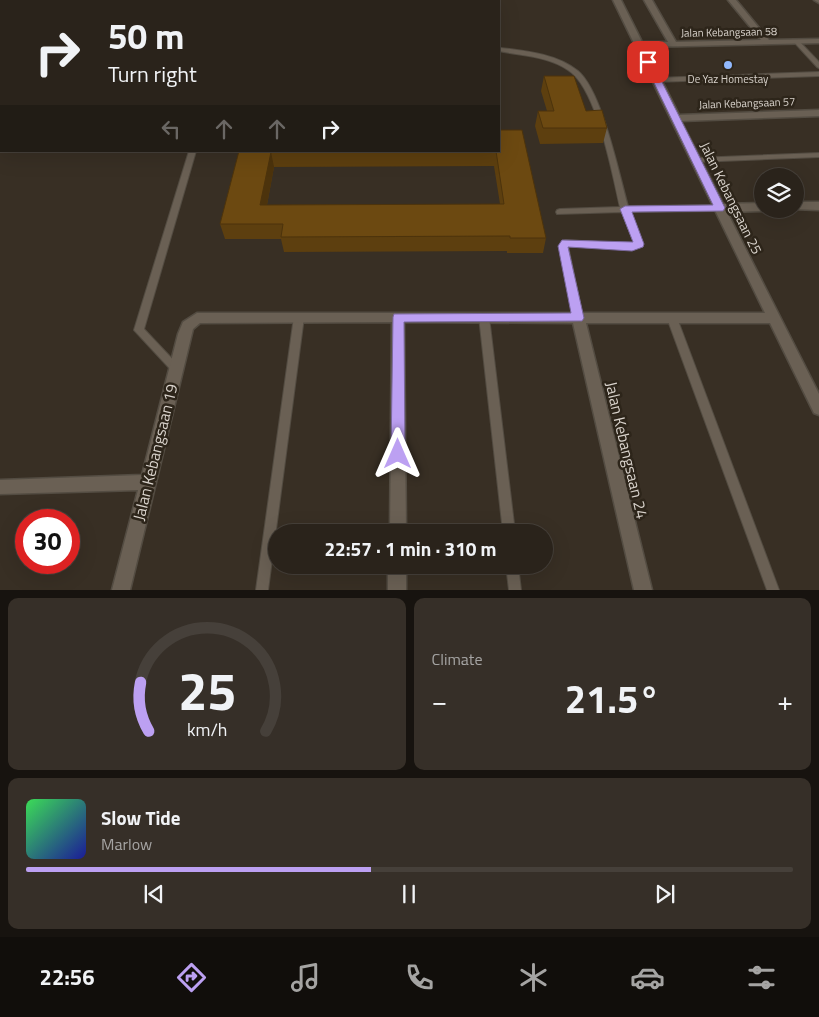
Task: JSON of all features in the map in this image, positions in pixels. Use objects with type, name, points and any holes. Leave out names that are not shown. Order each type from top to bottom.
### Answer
[{"type":"street","name":"Jalan Kebangsaan 25","points":[[617,0],[819,409]]},
{"type":"street","points":[[648,0],[673,44]]},
{"type":"street","points":[[732,0],[767,42]]},
{"type":"street","name":"Jalan Kebangsaan 58","points":[[639,45],[819,41]]},
{"type":"street","name":"Jalan Kebangsaan 57","points":[[675,118],[819,113]]},
{"type":"street","points":[[804,206],[819,206]]},
{"type":"street","points":[[720,208],[754,207]]},
{"type":"street","points":[[299,317],[774,318]]},
{"type":"street","name":"Jalan Kebangsaan 19","points":[[121,590],[175,368],[188,326],[197,318],[299,317]]},
{"type":"street","points":[[398,317],[398,524]]},
{"type":"street","name":"Jalan Kebangsaan 24","points":[[578,318],[643,590]]},
{"type":"street","points":[[0,487],[148,482]]},
{"type":"street","points":[[397,574],[397,590]]},
{"type":"lane","points":[[796,41],[819,66]]},
{"type":"lane","points":[[501,50],[532,55],[566,67],[577,73],[587,85],[609,147],[625,209],[639,244],[632,247],[566,243],[563,246],[578,318]]},
{"type":"lane","points":[[656,80],[819,74]]},
{"type":"lane","points":[[175,368],[139,330],[193,152]]},
{"type":"lane","points":[[696,160],[819,155]]},
{"type":"lane","points":[[560,212],[720,208]]},
{"type":"lane","points":[[262,590],[299,317]]},
{"type":"lane","points":[[484,317],[508,524]]},
{"type":"lane","points":[[672,318],[773,590]]},
{"type":"lane","points":[[513,574],[515,590]]},
{"type":"building","points":[[544,76],[574,76],[586,111],[602,110],[607,128],[543,128],[538,111],[554,111]]},
{"type":"building","points":[[500,130],[522,130],[546,238],[510,238],[510,236],[281,237],[283,224],[220,224],[239,152],[271,152],[260,205],[504,204],[496,152],[500,152]]},
{"type":"place","name":"De Yaz Homestay","points":[[728,65]]},
{"type":"route","points":[[398,454],[398,317],[578,318],[563,246],[566,243],[632,247],[639,244],[625,209],[720,208],[648,62]]}]
